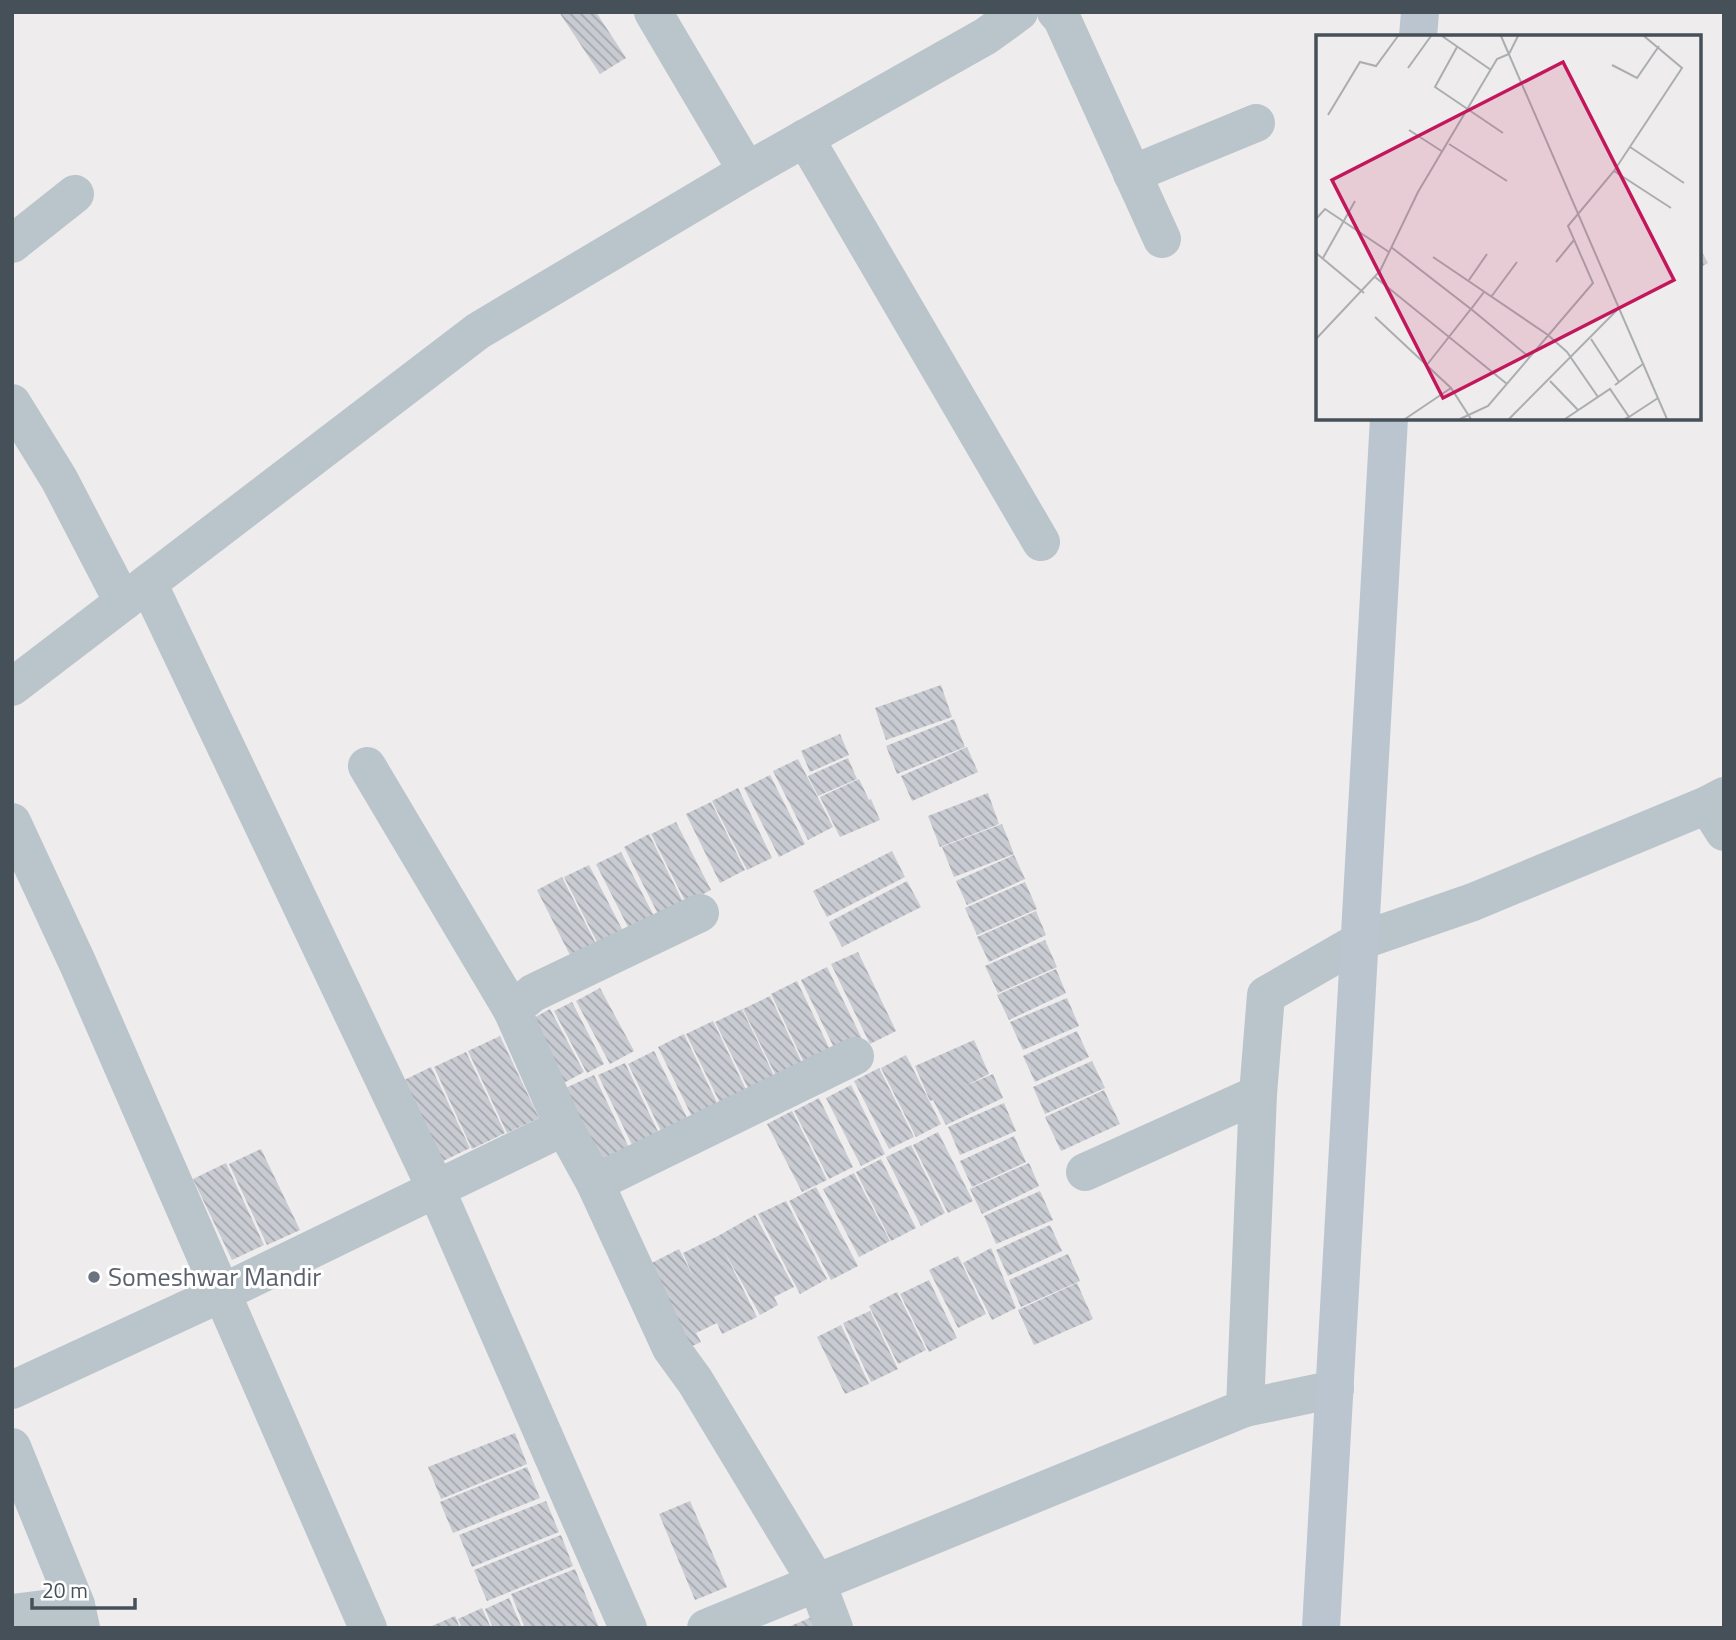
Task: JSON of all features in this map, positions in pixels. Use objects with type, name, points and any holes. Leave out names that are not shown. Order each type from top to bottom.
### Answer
[{"type":"street","points":[[653,12],[747,171]]},
{"type":"street","points":[[12,687],[478,331],[747,171],[986,36],[1019,12]]},
{"type":"street","points":[[1056,12],[1062,19],[1162,239]]},
{"type":"street","points":[[1418,35],[1420,12]]},
{"type":"street","points":[[1132,174],[1256,123]]},
{"type":"street","points":[[805,138],[1041,542]]},
{"type":"street","points":[[12,244],[75,194]]},
{"type":"street","points":[[12,403],[59,479],[136,592],[436,1189],[628,1628]]},
{"type":"street","points":[[1321,1628],[1390,420]]},
{"type":"street","points":[[367,766],[512,1010],[564,1127],[595,1183],[671,1348],[695,1381],[817,1583],[834,1628]]},
{"type":"street","points":[[1245,1408],[1258,1094],[1266,995],[1360,941],[1718,811]]},
{"type":"street","points":[[12,822],[78,964],[368,1628]]},
{"type":"street","points":[[512,1010],[533,993],[699,913]]},
{"type":"street","points":[[595,1183],[855,1056]]},
{"type":"street","points":[[1085,1172],[1258,1094]]},
{"type":"street","points":[[12,1390],[222,1293],[564,1127]]},
{"type":"street","points":[[706,1628],[1245,1408],[1335,1389]]},
{"type":"street","points":[[12,1447],[79,1616],[12,1613]]},
{"type":"building","points":[[559,12],[596,12],[626,58],[600,74]]},
{"type":"building","points":[[1701,251],[1708,263],[1701,267]]},
{"type":"building","points":[[941,685],[952,717],[886,740],[875,708]]},
{"type":"building","points":[[954,719],[965,747],[897,774],[886,746]]},
{"type":"building","points":[[840,734],[849,755],[810,772],[801,751]]},
{"type":"building","points":[[967,747],[978,772],[912,801],[901,776]]},
{"type":"building","points":[[848,758],[857,779],[818,796],[808,776]]},
{"type":"building","points":[[798,759],[833,827],[808,840],[773,771]]},
{"type":"building","points":[[770,775],[805,844],[779,857],[744,788]]},
{"type":"building","points":[[859,779],[880,820],[840,837],[820,797]]},
{"type":"building","points":[[738,788],[772,858],[747,870],[712,801]]},
{"type":"building","points":[[988,793],[999,824],[940,847],[928,816]]},
{"type":"building","points":[[711,802],[745,870],[720,883],[686,814]]},
{"type":"building","points":[[676,822],[711,890],[686,903],[651,834]]},
{"type":"building","points":[[1002,824],[1014,854],[954,877],[942,847]]},
{"type":"building","points":[[649,834],[684,904],[659,916],[624,847]]},
{"type":"building","points":[[892,851],[905,877],[827,917],[813,891]]},
{"type":"building","points":[[621,852],[656,920],[631,933],[596,864]]},
{"type":"building","points":[[1014,855],[1025,879],[967,905],[956,881]]},
{"type":"building","points":[[589,865],[624,933],[599,946],[564,877]]},
{"type":"building","points":[[562,877],[597,946],[572,959],[537,890]]},
{"type":"building","points":[[907,881],[921,907],[842,947],[829,922]]},
{"type":"building","points":[[1025,882],[1037,909],[977,935],[965,908]]},
{"type":"building","points":[[1036,911],[1046,935],[989,962],[977,937]]},
{"type":"building","points":[[1045,940],[1057,967],[998,993],[985,966]]},
{"type":"building","points":[[858,952],[896,1031],[870,1044],[831,964]]},
{"type":"building","points":[[827,967],[865,1045],[839,1058],[801,980]]},
{"type":"building","points":[[1056,969],[1066,993],[1009,1020],[997,995]]},
{"type":"building","points":[[797,981],[835,1060],[809,1073],[771,994]]},
{"type":"building","points":[[600,988],[634,1051],[610,1064],[576,1001]]},
{"type":"building","points":[[770,996],[808,1075],[782,1088],[743,1009]]},
{"type":"building","points":[[1067,998],[1079,1026],[1023,1050],[1010,1022]]},
{"type":"building","points":[[572,1002],[604,1064],[587,1073],[554,1011]]},
{"type":"building","points":[[550,1009],[584,1072],[560,1085],[526,1022]]},
{"type":"building","points":[[742,1009],[780,1088],[754,1100],[715,1022]]},
{"type":"building","points":[[713,1021],[751,1100],[725,1113],[686,1034]]},
{"type":"building","points":[[1077,1031],[1089,1057],[1035,1082],[1023,1056]]},
{"type":"building","points":[[684,1034],[722,1113],[696,1125],[658,1047]]},
{"type":"building","points":[[500,1036],[539,1118],[507,1133],[468,1051]]},
{"type":"building","points":[[974,1040],[989,1074],[965,1086],[993,1074],[1003,1098],[946,1125],[933,1100],[930,1101],[915,1066]]},
{"type":"building","points":[[654,1051],[693,1130],[667,1143],[628,1064]]},
{"type":"building","points":[[466,1052],[505,1133],[472,1149],[434,1067]]},
{"type":"building","points":[[906,1055],[941,1124],[916,1137],[881,1068]]},
{"type":"building","points":[[1092,1061],[1105,1088],[1045,1114],[1033,1087]]},
{"type":"building","points":[[625,1063],[663,1142],[637,1155],[598,1075]]},
{"type":"building","points":[[431,1067],[470,1148],[437,1164],[398,1083]]},
{"type":"building","points":[[879,1068],[914,1137],[889,1149],[854,1081]]},
{"type":"building","points":[[594,1075],[633,1156],[600,1171],[561,1090]]},
{"type":"building","points":[[851,1085],[885,1154],[861,1166],[826,1098]]},
{"type":"building","points":[[1104,1090],[1120,1124],[1061,1151],[1045,1117]]},
{"type":"building","points":[[819,1098],[853,1167],[829,1179],[794,1111]]},
{"type":"building","points":[[1004,1103],[1016,1131],[960,1155],[948,1127]]},
{"type":"building","points":[[792,1111],[827,1180],[802,1192],[767,1124]]},
{"type":"building","points":[[938,1132],[973,1201],[948,1213],[913,1145]]},
{"type":"building","points":[[1014,1136],[1026,1162],[972,1187],[960,1161]]},
{"type":"building","points":[[911,1145],[945,1213],[921,1226],[886,1157]]},
{"type":"building","points":[[261,1149],[300,1230],[267,1245],[229,1164]]},
{"type":"building","points":[[881,1159],[916,1228],[891,1241],[856,1172]]},
{"type":"building","points":[[226,1163],[264,1245],[232,1260],[193,1179]]},
{"type":"building","points":[[1029,1163],[1039,1186],[982,1214],[970,1189]]},
{"type":"building","points":[[854,1173],[890,1241],[859,1257],[823,1189]]},
{"type":"building","points":[[816,1187],[858,1266],[831,1280],[789,1201]]},
{"type":"building","points":[[1040,1191],[1053,1220],[996,1244],[984,1216]]},
{"type":"building","points":[[786,1201],[827,1279],[800,1294],[758,1214]]},
{"type":"building","points":[[755,1215],[794,1287],[774,1297],[778,1305],[760,1315],[724,1251],[757,1317],[722,1334],[717,1323],[696,1333],[701,1342],[681,1351],[640,1269],[679,1249],[693,1276],[683,1253]]},
{"type":"building","points":[[1050,1225],[1062,1251],[1008,1276],[996,1250]]},
{"type":"building","points":[[991,1248],[1016,1308],[992,1320],[963,1263]]},
{"type":"building","points":[[1068,1254],[1080,1281],[1021,1307],[1009,1280]]},
{"type":"building","points":[[958,1256],[986,1314],[958,1328],[929,1270]]},
{"type":"building","points":[[929,1280],[957,1338],[929,1352],[900,1294]]},
{"type":"building","points":[[1077,1283],[1093,1319],[1034,1345],[1018,1310]]},
{"type":"building","points":[[897,1292],[926,1350],[898,1364],[869,1306]]},
{"type":"building","points":[[870,1311],[898,1369],[871,1382],[843,1323]]},
{"type":"building","points":[[841,1325],[869,1384],[845,1394],[817,1337]]},
{"type":"building","points":[[515,1433],[527,1464],[441,1499],[428,1467]]},
{"type":"building","points":[[527,1467],[540,1498],[453,1533],[440,1502]]},
{"type":"building","points":[[546,1501],[559,1532],[472,1567],[459,1535]]},
{"type":"building","points":[[690,1501],[727,1587],[695,1600],[659,1514]]},
{"type":"building","points":[[561,1535],[573,1566],[487,1601],[474,1570]]},
{"type":"building","points":[[575,1569],[599,1628],[525,1628],[511,1594]]},
{"type":"building","points":[[509,1598],[522,1628],[493,1628],[485,1609]]},
{"type":"building","points":[[482,1608],[491,1628],[462,1628],[458,1619]]},
{"type":"building","points":[[455,1616],[460,1628],[427,1628]]},
{"type":"building","points":[[814,1616],[819,1628],[786,1628]]},
{"type":"place","name":"Someshwar Mandir","points":[[94,1277]]}]
